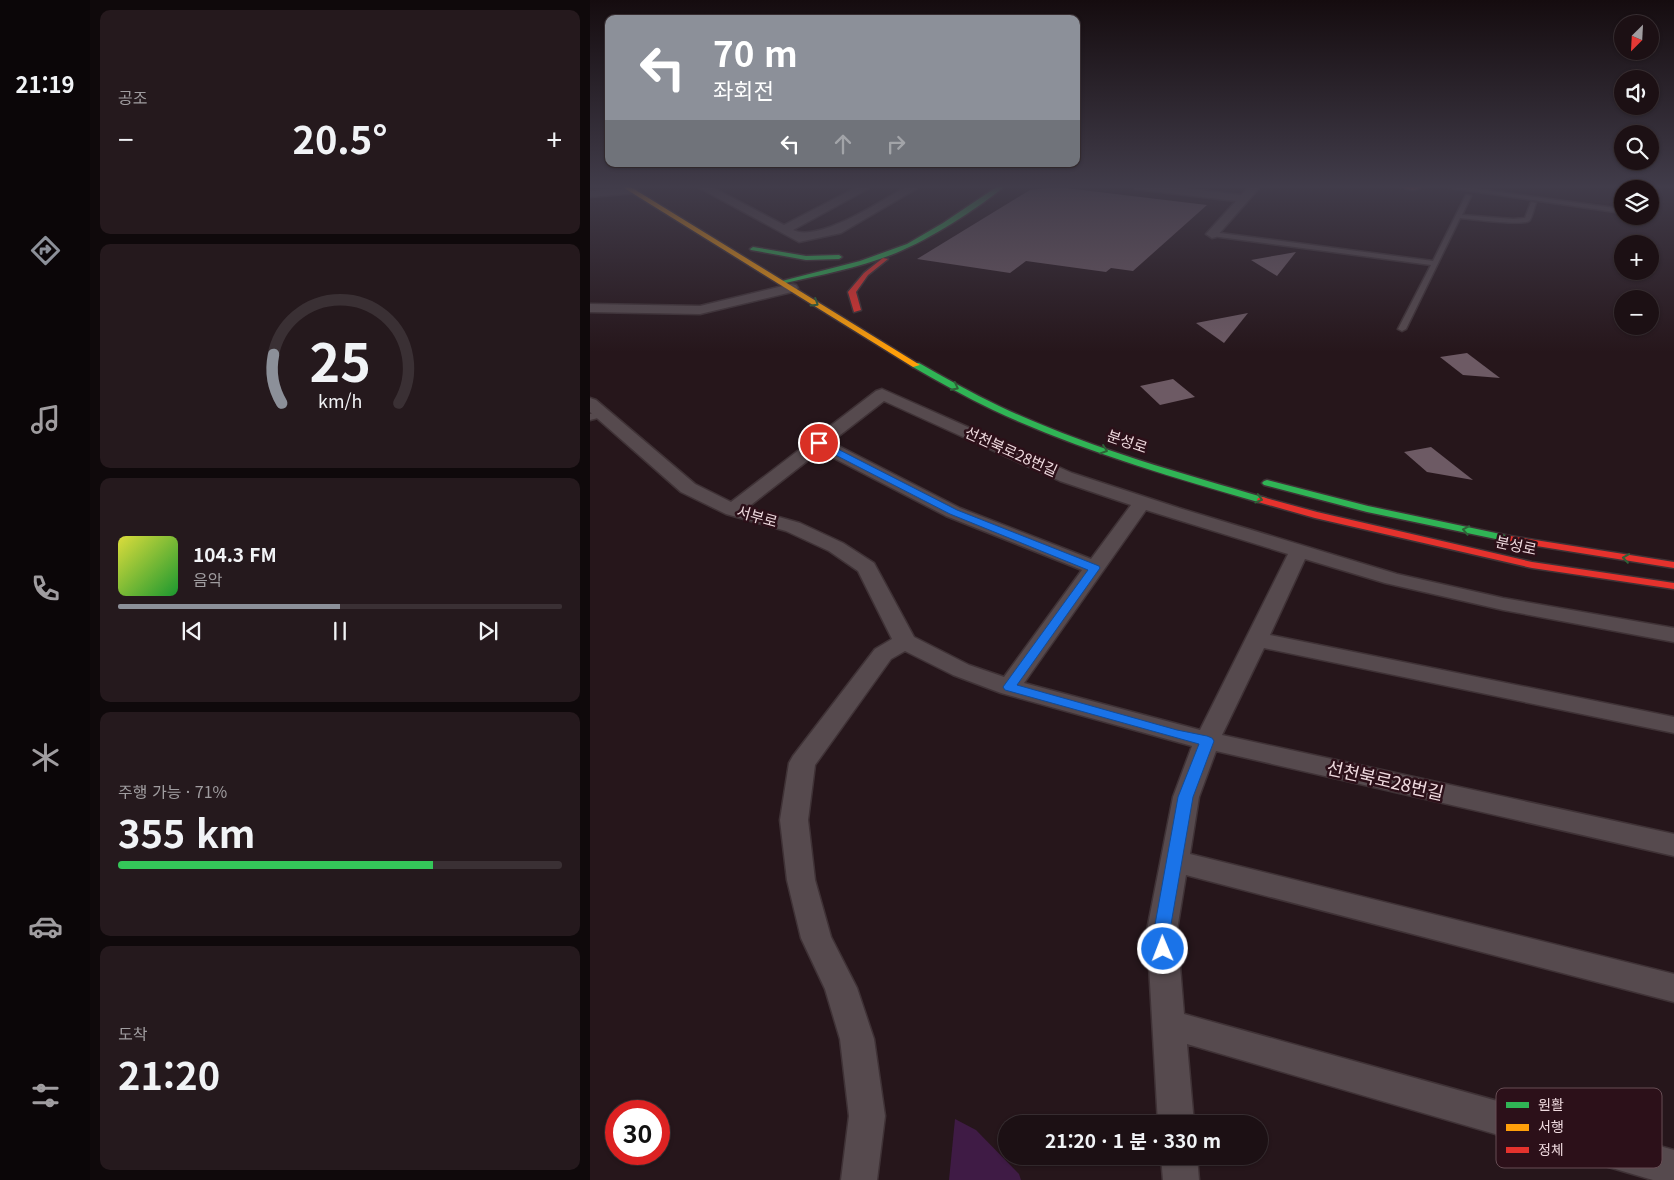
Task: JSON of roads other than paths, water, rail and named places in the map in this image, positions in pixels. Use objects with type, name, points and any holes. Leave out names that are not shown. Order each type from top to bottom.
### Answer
[{"type":"main road","name":"분성로","points":[[713,241],[933,376],[993,407],[1069,438],[1185,478],[1315,516],[1532,565],[1674,586]]},
{"type":"main road","points":[[782,283],[791,271],[865,255],[892,241]]},
{"type":"main road","points":[[791,271],[869,261],[916,241]]},
{"type":"main road","points":[[841,301],[861,313],[852,292],[859,281],[874,266],[916,241]]},
{"type":"main road","points":[[817,287],[749,247],[806,258],[829,258],[848,256],[884,246]]},
{"type":"main road","name":"분성로","points":[[1252,479],[1431,523],[1595,554],[1674,565]]},
{"type":"street","points":[[590,308],[700,310],[782,283]]},
{"type":"street","name":"선천북로28번길","points":[[819,443],[882,394],[1066,477],[1299,551],[1392,579],[1503,604],[1674,635]]},
{"type":"street","name":"서부로","points":[[594,411],[688,488],[733,510],[793,527],[836,547],[867,567],[905,642]]},
{"type":"street","points":[[733,510],[819,443],[953,512],[1095,568]]},
{"type":"street","points":[[1009,687],[1142,502]]},
{"type":"street","points":[[1175,1115],[1162,930],[1186,797],[1207,741],[1299,551]]},
{"type":"street","points":[[1256,638],[1674,725]]},
{"type":"street","points":[[859,1180],[867,1116],[857,1039],[841,988],[816,938],[801,880],[794,820],[802,763],[883,654],[905,642]]},
{"type":"street","name":"선천북로28번길","points":[[905,642],[961,670],[1009,687],[1177,734],[1674,845]]},
{"type":"street","points":[[1174,861],[1674,988]]},
{"type":"street","points":[[1168,1024],[1496,1117]]},
{"type":"street","points":[[1180,1165],[1181,1180]]},
{"type":"lane","points":[[1266,241],[1434,263]]},
{"type":"lane","points":[[1402,329],[1445,241]]}]
